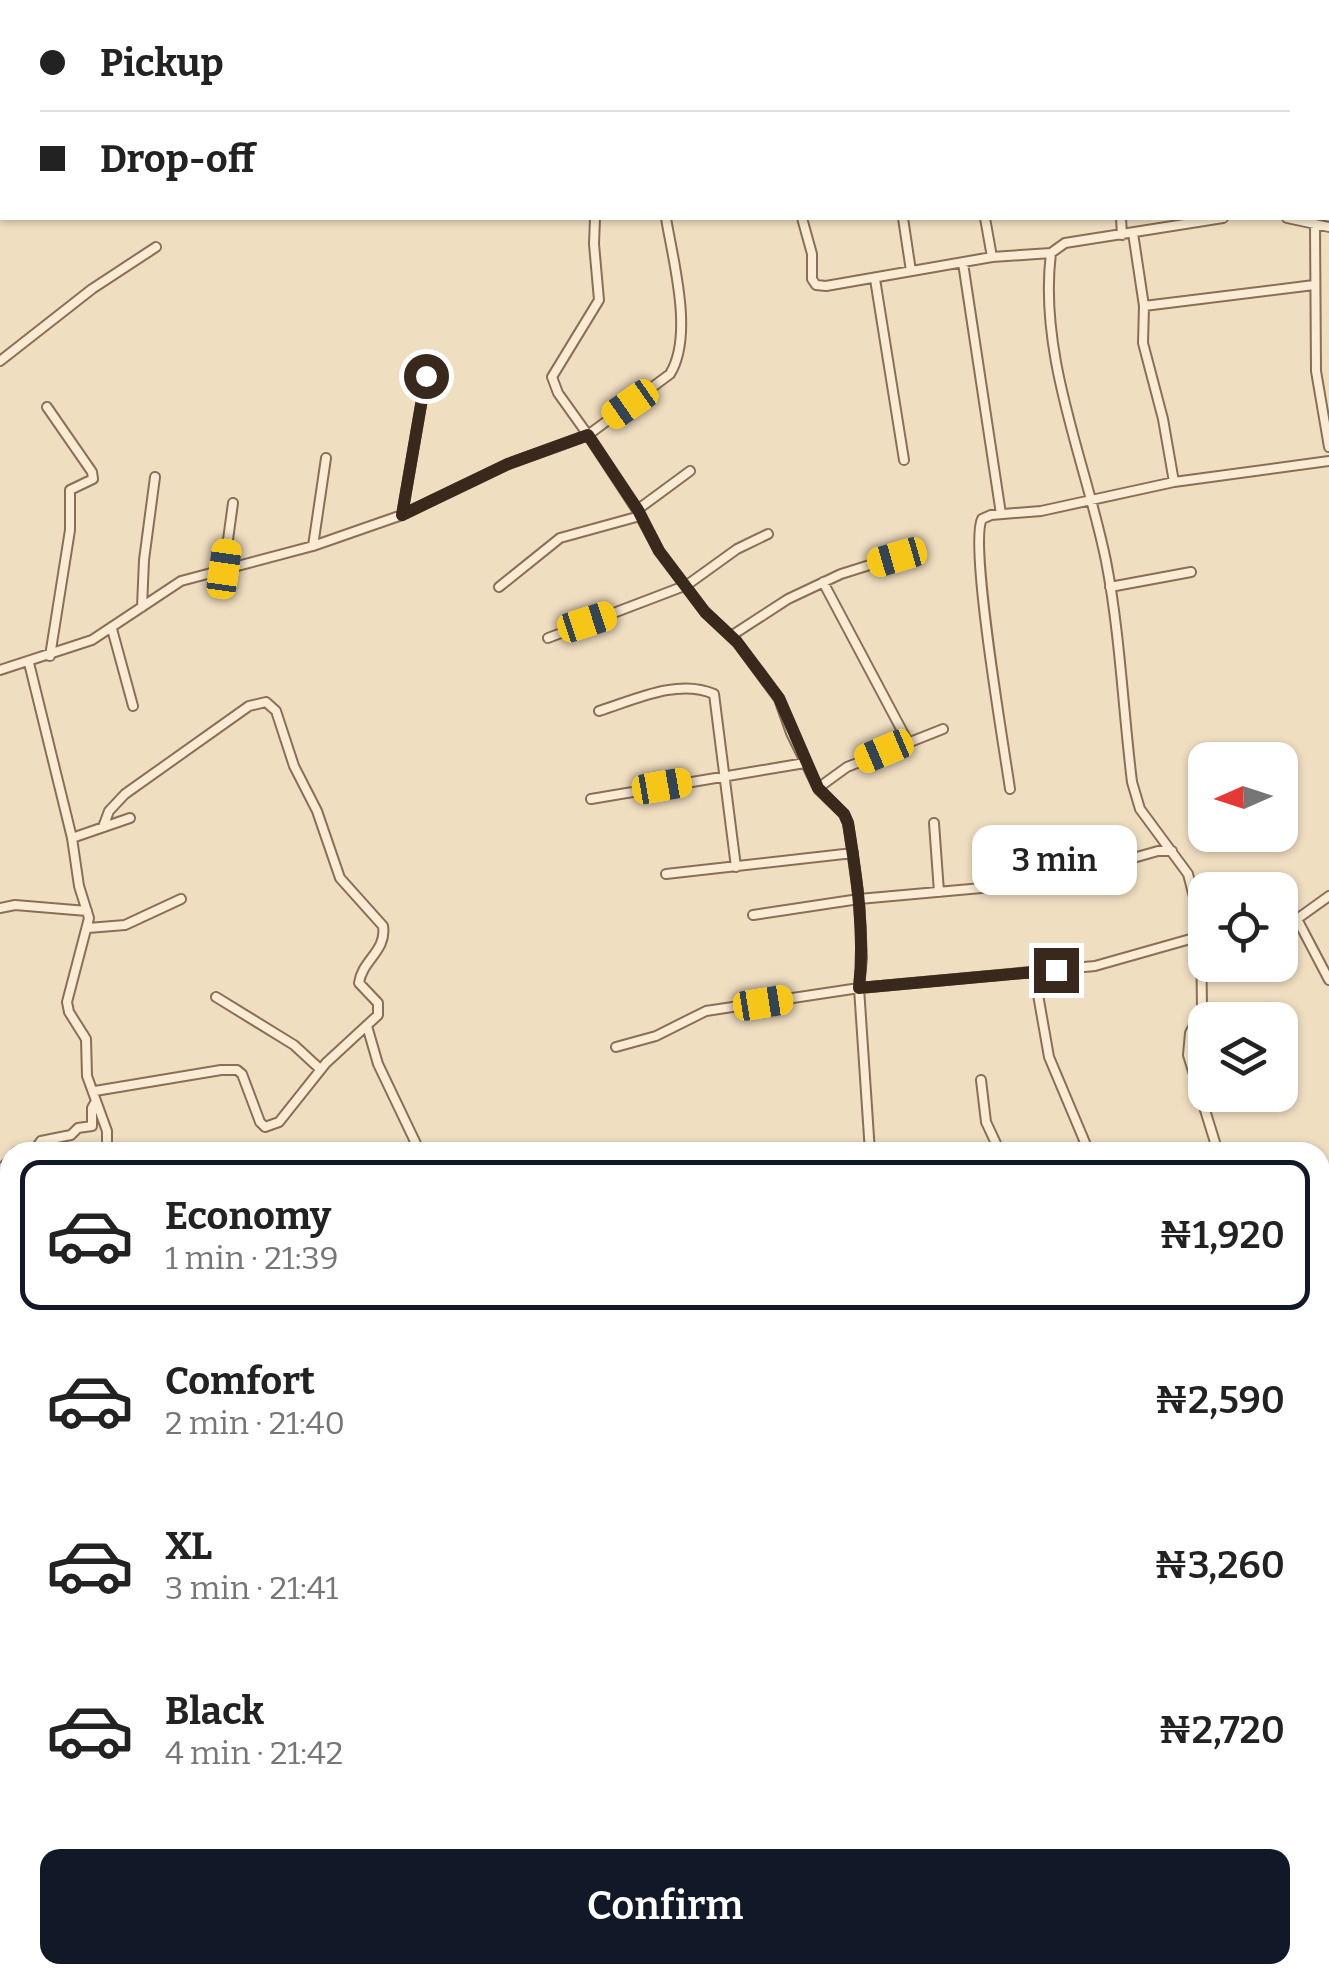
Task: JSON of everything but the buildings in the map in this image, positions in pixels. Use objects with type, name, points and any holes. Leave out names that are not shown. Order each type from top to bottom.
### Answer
[{"type":"street","points":[[595,220],[599,300],[552,378],[659,551],[779,698],[818,788],[844,814],[859,899],[859,988],[869,1142]]},
{"type":"street","points":[[0,670],[78,646],[112,629],[181,582],[313,546],[402,515],[508,464],[588,435],[670,374],[678,362],[681,334],[666,220]]},
{"type":"street","points":[[803,220],[816,285],[992,256],[1052,252],[1065,244],[1211,220]]},
{"type":"street","points":[[902,220],[911,270]]},
{"type":"street","points":[[985,220],[992,256]]},
{"type":"street","points":[[1122,220],[1122,235]]},
{"type":"street","points":[[1295,220],[1329,227]]},
{"type":"street","points":[[1315,226],[1316,371],[1329,446]]},
{"type":"street","points":[[1133,233],[1144,306],[1143,344],[1163,419],[1174,482]]},
{"type":"street","points":[[0,362],[92,289],[156,247]]},
{"type":"street","points":[[1052,252],[1050,296],[1056,353],[1093,498],[1110,588],[1132,782],[1140,809],[1188,874]]},
{"type":"street","points":[[963,262],[1001,514]]},
{"type":"street","points":[[875,278],[904,460]]},
{"type":"street","points":[[1144,306],[1314,284]]},
{"type":"street","points":[[402,515],[426,376]]},
{"type":"street","points":[[47,407],[93,479],[70,490],[70,530],[50,656]]},
{"type":"street","points":[[313,546],[326,458]]},
{"type":"street","points":[[1010,788],[978,536],[982,519],[1041,511],[1174,482],[1329,462]]},
{"type":"street","points":[[499,587],[560,538],[639,513],[690,472]]},
{"type":"street","points":[[142,608],[144,560],[156,477]]},
{"type":"street","points":[[224,569],[233,504]]},
{"type":"street","points":[[548,638],[687,584],[768,534]]},
{"type":"street","points":[[730,636],[770,609],[823,582],[908,553]]},
{"type":"street","points":[[1110,588],[1192,572]]},
{"type":"street","points":[[823,582],[908,742]]},
{"type":"street","points":[[112,629],[133,706]]},
{"type":"street","points":[[29,663],[87,912],[88,928],[67,1002],[86,1039],[87,1076],[107,1131],[107,1142]]},
{"type":"street","points":[[599,711],[667,690],[714,694],[736,866]]},
{"type":"street","points":[[96,1096],[237,1070],[260,1122],[265,1127],[272,1126],[320,1069],[378,1016],[381,1008],[358,983],[382,944],[383,926],[340,878],[317,811],[294,766],[276,710],[266,702],[259,702],[186,750],[114,803],[103,828]]},
{"type":"street","points":[[818,788],[847,767],[944,728]]},
{"type":"street","points":[[591,799],[805,764]]},
{"type":"street","points":[[72,838],[130,818]]},
{"type":"street","points":[[934,823],[939,892]]},
{"type":"street","points":[[753,915],[859,899],[1048,882],[1158,850],[1172,850]]},
{"type":"street","points":[[666,874],[853,853]]},
{"type":"street","points":[[1298,919],[1329,896]]},
{"type":"street","points":[[88,928],[125,925],[181,900]]},
{"type":"street","points":[[0,908],[15,905],[87,912]]},
{"type":"street","points":[[1298,922],[1329,980]]},
{"type":"street","points":[[616,1046],[656,1036],[706,1011],[859,988],[1119,961],[1188,934]]},
{"type":"street","points":[[1034,972],[1050,1058],[1085,1142]]},
{"type":"street","points":[[216,996],[294,1045],[320,1069]]},
{"type":"street","points":[[367,1026],[378,1064],[415,1142]]},
{"type":"street","points":[[981,1080],[986,1122],[995,1142]]},
{"type":"street","points":[[41,1142],[92,1126],[96,1096]]},
{"type":"street","points":[[1205,1112],[1215,1142]]},
{"type":"route","points":[[426,376],[402,515],[508,464],[588,435],[638,510],[659,551],[779,698],[818,788],[848,823],[859,899],[859,988],[1056,970]]}]
